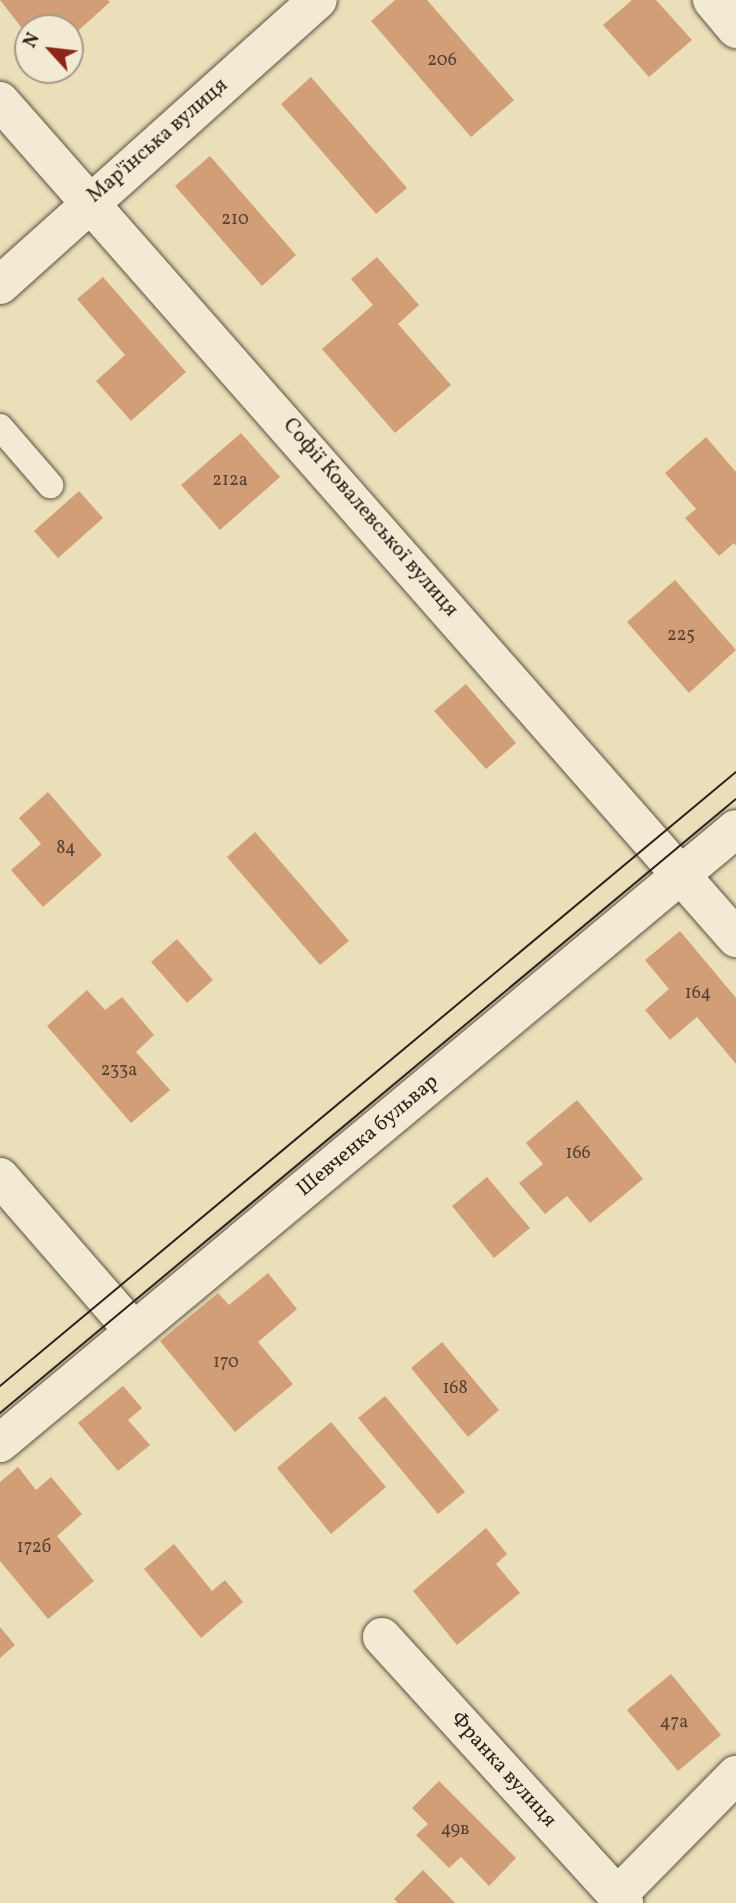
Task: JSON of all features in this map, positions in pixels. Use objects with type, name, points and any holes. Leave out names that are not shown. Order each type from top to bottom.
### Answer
[{"type":"street","name":"Мар'їнська вулиця","points":[[0,285],[90,200],[318,0]]},
{"type":"street","points":[[712,0],[736,29]]},
{"type":"street","name":"Софії Ковалевської вулиця","points":[[0,101],[90,200],[736,938]]},
{"type":"street","name":"Шевченка бульвар","points":[[0,1443],[736,829]]},
{"type":"street","points":[[0,1177],[134,1331]]},
{"type":"street","name":"Франка вулиця","points":[[382,1637],[620,1899]]},
{"type":"street","points":[[620,1899],[736,1775]]},
{"type":"lane","points":[[0,427],[50,485]]},
{"type":"building","points":[[0,0],[110,2],[84,25],[84,14],[14,14],[14,18]]},
{"type":"building","points":[[395,0],[427,0],[514,100],[471,137],[371,21]]},
{"type":"building","points":[[632,0],[656,0],[692,40],[649,77],[603,25]]},
{"type":"building","points":[[311,77],[407,188],[376,214],[281,104]]},
{"type":"building","points":[[210,156],[296,255],[262,286],[175,186]]},
{"type":"building","points":[[377,257],[419,305],[398,324],[451,385],[395,433],[322,349],[373,305],[351,279]]},
{"type":"building","points":[[103,277],[186,372],[131,421],[96,381],[125,355],[77,299]]},
{"type":"building","points":[[241,433],[280,477],[220,530],[181,485]]},
{"type":"building","points":[[706,437],[736,472],[736,546],[734,543],[719,556],[685,518],[696,509],[665,473]]},
{"type":"building","points":[[79,491],[103,518],[58,558],[34,531]]},
{"type":"building","points":[[675,580],[736,650],[689,693],[627,622]]},
{"type":"building","points":[[466,684],[516,743],[486,769],[434,711]]},
{"type":"building","points":[[48,792],[102,855],[43,907],[11,870],[41,844],[19,818]]},
{"type":"building","points":[[255,832],[349,941],[320,965],[227,857]]},
{"type":"building","points":[[680,931],[736,998],[736,1064],[697,1017],[670,1040],[645,1010],[669,989],[645,960]]},
{"type":"building","points":[[177,939],[213,980],[187,1003],[151,962]]},
{"type":"building","points":[[87,990],[105,1010],[122,997],[154,1035],[136,1052],[170,1090],[131,1123],[47,1026]]},
{"type":"building","points":[[577,1100],[643,1179],[590,1223],[567,1196],[545,1214],[519,1183],[543,1164],[526,1143]]},
{"type":"building","points":[[487,1177],[530,1228],[494,1258],[452,1206]]},
{"type":"building","points":[[268,1273],[297,1309],[258,1342],[293,1384],[235,1432],[160,1341],[218,1293],[229,1305]]},
{"type":"building","points":[[442,1342],[499,1410],[468,1437],[411,1368]]},
{"type":"building","points":[[123,1386],[142,1408],[128,1420],[150,1445],[118,1471],[78,1423]]},
{"type":"building","points":[[385,1396],[465,1492],[438,1514],[358,1418]]},
{"type":"building","points":[[331,1422],[386,1487],[331,1534],[277,1468]]},
{"type":"building","points":[[18,1467],[36,1490],[51,1477],[82,1514],[57,1536],[94,1581],[48,1619],[0,1561],[0,1482]]},
{"type":"building","points":[[486,1528],[507,1554],[496,1564],[520,1593],[457,1645],[413,1591]]},
{"type":"building","points":[[174,1544],[212,1591],[225,1580],[243,1602],[201,1638],[144,1569]]},
{"type":"building","points":[[0,1627],[15,1645],[0,1658]]},
{"type":"building","points":[[671,1674],[721,1735],[678,1771],[627,1710]]},
{"type":"building","points":[[439,1781],[516,1858],[489,1886],[461,1857],[449,1868],[416,1835],[428,1824],[412,1808]]},
{"type":"building","points":[[423,1870],[455,1903],[398,1903],[394,1899]]},
{"type":"tram line","points":[[0,1386],[736,772]]},
{"type":"tram line","points":[[0,1413],[736,799]]}]
